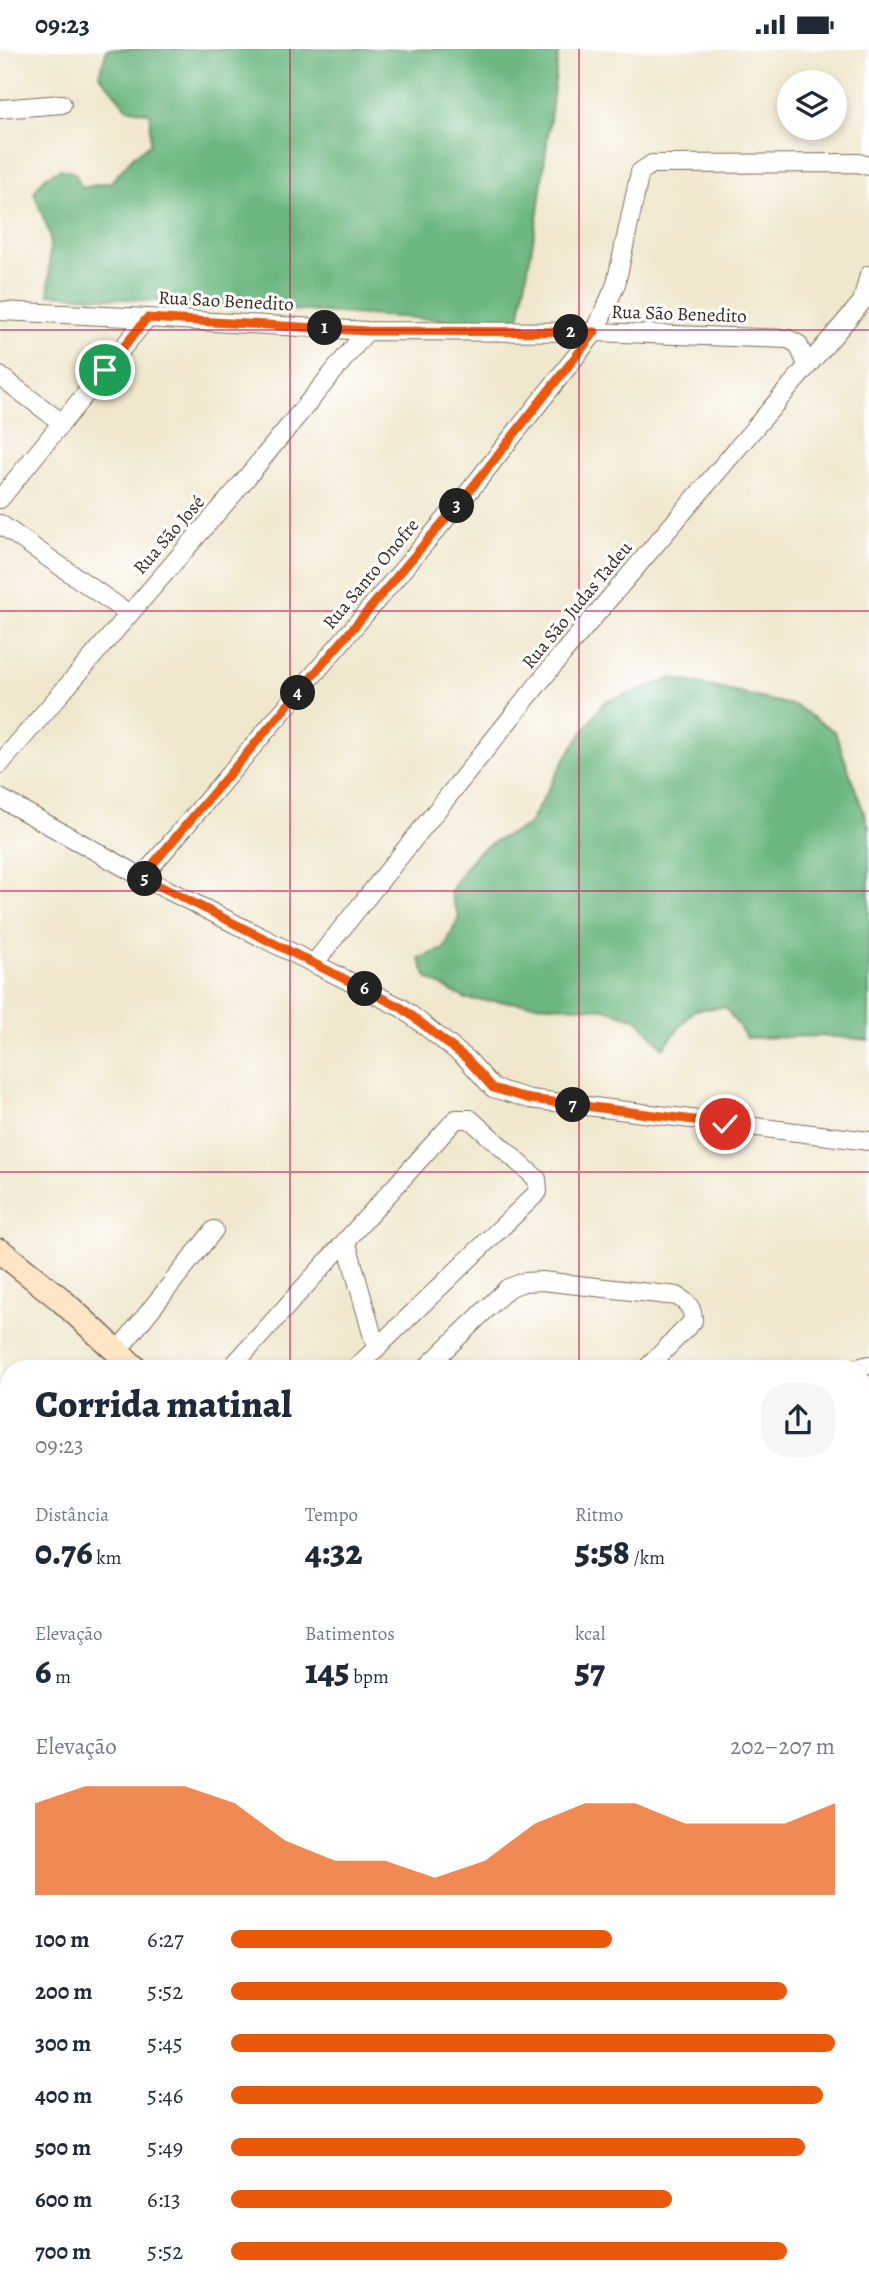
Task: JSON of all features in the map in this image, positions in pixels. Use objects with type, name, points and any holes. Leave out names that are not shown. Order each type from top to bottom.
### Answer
[{"type":"main road","points":[[0,1251],[59,1298],[125,1360]]},
{"type":"street","points":[[0,109],[62,104]]},
{"type":"street","name":"Rua Santo Onofre","points":[[142,877],[471,489],[595,332],[616,284],[638,178],[646,166],[777,161],[858,163],[869,166]]},
{"type":"street","name":"Rua São Judas Tadeu","points":[[315,962],[563,653],[862,302],[869,275]]},
{"type":"street","points":[[0,311],[147,318]]},
{"type":"street","name":"Rua Sao Benedito","points":[[0,499],[147,318],[367,331]]},
{"type":"street","name":"Rua São Benedito","points":[[367,331],[595,332],[788,339],[798,344],[807,365]]},
{"type":"street","name":"Rua São José","points":[[0,764],[367,331]]},
{"type":"street","points":[[0,376],[62,423]]},
{"type":"street","points":[[0,524],[129,614]]},
{"type":"street","points":[[0,799],[142,877],[402,1008],[467,1059],[493,1088],[530,1099],[869,1141]]},
{"type":"street","points":[[238,1360],[456,1119],[470,1119],[538,1182],[538,1192],[364,1360]]},
{"type":"street","points":[[117,1353],[214,1230]]},
{"type":"street","points":[[346,1240],[376,1348]]},
{"type":"street","points":[[434,1360],[508,1288],[524,1282],[542,1281],[677,1296],[688,1303],[693,1311],[694,1321],[655,1360]]},
{"type":"green space","points":[[107,49],[559,49],[538,212],[518,325],[49,294],[50,235],[34,193],[44,178],[60,169],[75,173],[82,188],[111,182],[135,155],[150,144],[150,113],[127,108],[99,75]]},
{"type":"green space","points":[[673,678],[796,706],[835,732],[869,827],[869,1040],[826,1036],[747,1038],[725,1007],[694,1010],[663,1048],[637,1019],[605,1009],[466,999],[427,978],[419,958],[444,949],[459,917],[450,893],[473,858],[499,839],[527,827],[567,755],[604,702]]},
{"type":"route","points":[[105,370],[147,318],[367,331],[595,332],[471,489],[142,877],[402,1008],[467,1059],[493,1088],[530,1099],[725,1124]]}]
